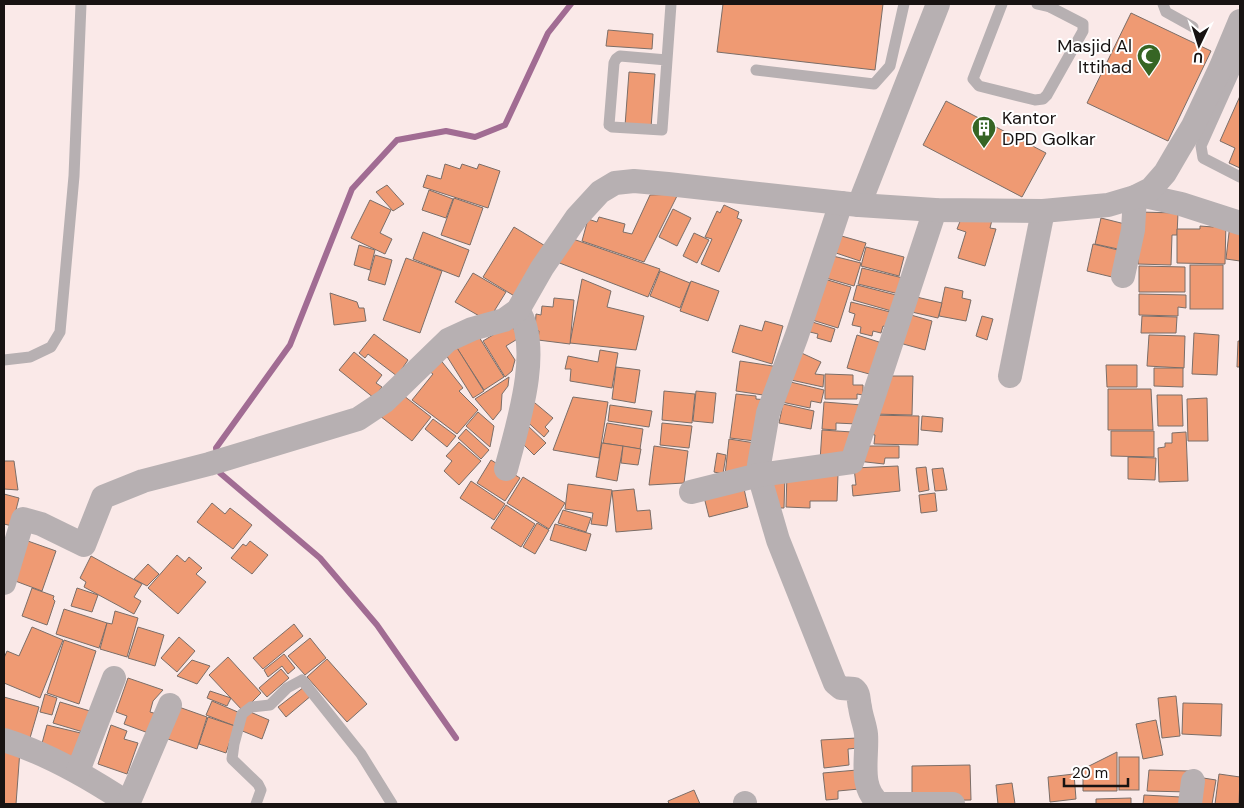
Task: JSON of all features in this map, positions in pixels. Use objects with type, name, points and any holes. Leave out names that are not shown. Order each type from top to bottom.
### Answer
[{"type":"street","points":[[938,4],[850,204],[796,336],[768,413],[762,446],[760,475],[778,540],[835,683],[841,688],[857,691],[864,727],[866,781],[870,794],[880,804],[953,804]]},
{"type":"street","points":[[4,583],[23,519],[41,524],[84,544],[103,497],[143,480],[219,460],[358,419],[385,401],[448,340],[504,320],[518,310],[542,268],[577,217],[600,192],[615,183],[634,181],[850,204],[936,210],[1042,212],[1108,205],[1138,196],[1151,189],[1165,173],[1193,126],[1240,21]]},
{"type":"street","points":[[1138,196],[1181,204],[1240,223]]},
{"type":"street","points":[[1123,276],[1134,230],[1138,196]]},
{"type":"street","points":[[690,492],[760,475],[852,462],[936,210]]},
{"type":"street","points":[[1010,376],[1042,212]]},
{"type":"street","points":[[506,469],[524,396],[529,349],[524,319],[518,310]]},
{"type":"street","points":[[78,771],[114,678]]},
{"type":"street","points":[[4,740],[22,745],[78,771],[128,804],[170,704]]},
{"type":"street","points":[[1190,804],[1193,781]]},
{"type":"lane","points":[[4,360],[30,357],[51,347],[60,332],[74,176],[80,4]]},
{"type":"lane","points":[[667,60],[620,56],[616,59],[614,63],[609,125],[612,128],[662,130],[667,60],[671,4]]},
{"type":"lane","points":[[756,70],[874,84],[890,66],[904,4]]},
{"type":"lane","points":[[1002,4],[973,79],[979,86],[1035,100],[1043,99],[1048,95],[1083,31],[1083,24],[1051,6],[1037,4]]},
{"type":"lane","points":[[1164,4],[1166,12],[1194,27]]},
{"type":"lane","points":[[1240,59],[1201,146],[1201,152],[1203,158],[1240,177]]},
{"type":"lane","points":[[256,804],[261,790],[258,784],[232,759],[242,714],[250,707],[270,705],[287,688],[302,680],[361,754],[392,804]]},
{"type":"building","points":[[723,4],[883,4],[875,70],[717,52]]},
{"type":"building","name":"Masjid Al Ittihad","points":[[1131,13],[1211,51],[1168,141],[1087,103]]},
{"type":"building","points":[[608,30],[653,34],[652,49],[606,46]]},
{"type":"building","points":[[629,72],[655,74],[651,128],[625,126]]},
{"type":"building","points":[[1240,96],[1240,168],[1229,163],[1235,148],[1220,141]]},
{"type":"building","name":"Kantor DPD Golkar","points":[[946,101],[1046,153],[1022,197],[923,145]]},
{"type":"building","points":[[445,164],[460,169],[462,164],[477,169],[479,164],[500,171],[488,208],[423,187],[427,175],[441,179]]},
{"type":"building","points":[[387,185],[404,204],[393,211],[376,192]]},
{"type":"building","points":[[429,190],[453,199],[446,218],[422,210]]},
{"type":"building","points":[[678,194],[644,262],[582,241],[588,219],[597,222],[599,217],[625,224],[623,232],[632,234],[650,195]]},
{"type":"building","points":[[454,198],[483,208],[470,245],[441,235]]},
{"type":"building","points":[[370,200],[391,210],[380,233],[392,239],[385,254],[351,238]]},
{"type":"building","points":[[724,205],[739,212],[737,218],[742,220],[719,272],[701,264],[712,239],[705,237],[717,211],[720,213]]},
{"type":"building","points":[[673,209],[691,218],[677,246],[659,237]]},
{"type":"building","points":[[1139,212],[1178,213],[1177,235],[1172,235],[1171,265],[1138,264]]},
{"type":"building","points":[[1101,218],[1133,226],[1127,251],[1095,244]]},
{"type":"building","points":[[961,219],[992,220],[990,228],[996,229],[985,266],[958,258],[966,232],[957,229]]},
{"type":"building","points":[[1226,221],[1225,264],[1177,263],[1177,229],[1200,229],[1200,226],[1213,227]]},
{"type":"building","points":[[1230,224],[1240,225],[1240,261],[1226,259]]},
{"type":"building","points":[[514,227],[547,247],[516,297],[483,277]]},
{"type":"building","points":[[423,232],[469,250],[459,277],[413,259]]},
{"type":"building","points":[[694,233],[709,240],[697,263],[683,256]]},
{"type":"building","points":[[838,235],[866,243],[860,261],[833,252]]},
{"type":"building","points":[[570,238],[660,269],[648,297],[557,262]]},
{"type":"building","points":[[1093,244],[1118,250],[1112,277],[1087,271]]},
{"type":"building","points":[[359,245],[375,250],[370,270],[354,265]]},
{"type":"building","points":[[866,247],[904,257],[899,276],[861,266]]},
{"type":"building","points":[[375,255],[392,260],[385,285],[368,280]]},
{"type":"building","points":[[833,256],[861,263],[854,286],[826,278]]},
{"type":"building","points":[[406,258],[442,271],[420,333],[383,320]]},
{"type":"building","points":[[1190,265],[1223,265],[1223,309],[1190,309]]},
{"type":"building","points":[[1139,266],[1185,267],[1185,292],[1139,292]]},
{"type":"building","points":[[862,268],[903,278],[899,294],[858,284]]},
{"type":"building","points":[[660,271],[690,283],[680,308],[650,296]]},
{"type":"building","points":[[473,273],[506,292],[488,321],[455,302]]},
{"type":"building","points":[[821,278],[851,287],[838,328],[809,319]]},
{"type":"building","points":[[582,279],[611,291],[607,307],[644,316],[636,350],[570,343]]},
{"type":"building","points":[[691,281],[719,291],[708,321],[680,311]]},
{"type":"building","points":[[857,285],[900,296],[895,312],[853,300]]},
{"type":"building","points":[[945,287],[963,291],[962,298],[971,300],[966,321],[939,316]]},
{"type":"building","points":[[330,293],[357,302],[359,308],[364,308],[366,321],[334,325]]},
{"type":"building","points":[[1139,294],[1186,295],[1186,308],[1178,307],[1178,316],[1139,315]]},
{"type":"building","points":[[908,295],[942,303],[938,318],[903,310]]},
{"type":"building","points":[[554,298],[574,300],[570,344],[538,340],[539,331],[535,330],[536,314],[541,315],[542,306],[553,307]]},
{"type":"building","points":[[851,302],[894,313],[890,328],[883,326],[881,333],[873,331],[872,336],[860,333],[861,327],[852,325],[855,314],[849,312]]},
{"type":"building","points":[[904,313],[932,321],[925,350],[896,342]]},
{"type":"building","points":[[982,316],[993,319],[987,340],[976,336]]},
{"type":"building","points":[[1142,316],[1177,317],[1176,333],[1141,333]]},
{"type":"building","points":[[765,321],[783,326],[772,364],[732,352],[740,325],[762,331]]},
{"type":"building","points":[[809,321],[835,329],[831,342],[817,338],[818,334],[806,331]]},
{"type":"building","points":[[511,324],[519,338],[506,346],[515,360],[512,371],[505,377],[483,341]]},
{"type":"building","points":[[1194,333],[1219,335],[1217,375],[1192,374]]},
{"type":"building","points":[[374,334],[408,360],[397,376],[368,354],[365,358],[359,353]]},
{"type":"building","points":[[857,335],[882,343],[873,375],[847,368]]},
{"type":"building","points":[[1149,335],[1185,336],[1184,368],[1147,366]]},
{"type":"building","points":[[479,337],[504,377],[484,390],[453,342]]},
{"type":"building","points":[[1238,341],[1240,341],[1240,367],[1237,367]]},
{"type":"building","points":[[454,343],[484,391],[473,398],[443,350]]},
{"type":"building","points":[[600,350],[618,353],[612,388],[570,381],[571,369],[565,369],[568,356],[598,362]]},
{"type":"building","points":[[795,350],[821,362],[815,374],[824,375],[823,387],[782,378]]},
{"type":"building","points":[[354,352],[382,375],[376,383],[382,387],[374,398],[339,370]]},
{"type":"building","points":[[439,358],[463,388],[459,391],[478,410],[457,434],[412,400],[433,374],[429,371]]},
{"type":"building","points":[[740,361],[779,367],[770,396],[736,391]]},
{"type":"building","points":[[1106,365],[1137,365],[1137,387],[1107,387]]},
{"type":"building","points":[[616,367],[640,370],[635,403],[612,399]]},
{"type":"building","points":[[1154,368],[1183,368],[1183,387],[1154,386]]},
{"type":"building","points":[[825,374],[853,375],[853,385],[863,385],[863,395],[857,394],[857,399],[825,399]]},
{"type":"building","points":[[883,376],[913,376],[912,415],[873,414]]},
{"type":"building","points":[[509,377],[508,386],[502,394],[501,410],[493,420],[475,399]]},
{"type":"building","points":[[782,380],[824,390],[821,403],[811,401],[810,408],[777,401]]},
{"type":"building","points":[[1108,389],[1151,389],[1153,430],[1108,430]]},
{"type":"building","points":[[664,391],[695,394],[692,423],[662,420]]},
{"type":"building","points":[[696,391],[716,393],[713,423],[693,421]]},
{"type":"building","points":[[399,392],[431,417],[412,441],[380,416]]},
{"type":"building","points":[[736,394],[756,396],[756,399],[768,400],[755,441],[730,438]]},
{"type":"building","points":[[1157,395],[1182,395],[1183,426],[1158,426]]},
{"type":"building","points":[[573,397],[608,402],[599,458],[553,450]]},
{"type":"building","points":[[529,398],[553,418],[545,427],[549,431],[544,437],[522,417]]},
{"type":"building","points":[[1207,398],[1208,441],[1188,441],[1187,399]]},
{"type":"building","points":[[824,402],[862,405],[857,424],[836,423],[836,430],[822,429]]},
{"type":"building","points":[[783,404],[814,411],[811,429],[779,423]]},
{"type":"building","points":[[610,405],[652,411],[649,427],[608,421]]},
{"type":"building","points":[[478,412],[494,426],[490,447],[466,426]]},
{"type":"building","points":[[869,415],[919,416],[918,445],[874,444],[875,435],[869,434]]},
{"type":"building","points":[[922,416],[943,418],[942,432],[921,430]]},
{"type":"building","points":[[433,419],[456,436],[447,447],[425,429]]},
{"type":"building","points":[[607,423],[643,429],[640,449],[603,443]]},
{"type":"building","points":[[662,423],[692,426],[689,448],[660,445]]},
{"type":"building","points":[[527,425],[546,443],[534,455],[516,437]]},
{"type":"building","points":[[466,429],[489,450],[481,459],[458,438]]},
{"type":"building","points":[[822,430],[852,432],[850,453],[820,461]]},
{"type":"building","points":[[1111,431],[1154,431],[1154,457],[1111,456]]},
{"type":"building","points":[[1186,432],[1188,481],[1159,482],[1158,448],[1165,447],[1165,443],[1172,443],[1172,433]]},
{"type":"building","points":[[729,439],[755,443],[751,471],[725,475]]},
{"type":"building","points":[[459,442],[481,461],[459,485],[444,471],[452,461],[446,456]]},
{"type":"building","points":[[602,443],[623,446],[617,481],[596,477]]},
{"type":"building","points":[[623,446],[641,449],[638,465],[621,463]]},
{"type":"building","points":[[654,446],[688,451],[684,483],[649,485]]},
{"type":"building","points":[[860,446],[899,446],[899,458],[885,458],[884,464],[857,461]]},
{"type":"building","points":[[717,453],[726,455],[723,474],[714,472]]},
{"type":"building","points":[[1128,457],[1156,458],[1155,480],[1128,479]]},
{"type":"building","points":[[491,460],[520,478],[505,501],[477,483]]},
{"type":"building","points":[[4,461],[14,461],[18,490],[4,489]]},
{"type":"building","points":[[898,466],[900,491],[853,496],[852,485],[856,485],[854,468]]},
{"type":"building","points":[[926,467],[929,490],[919,492],[916,468]]},
{"type":"building","points":[[943,468],[947,490],[935,491],[932,469]]},
{"type":"building","points":[[787,473],[838,474],[837,501],[810,501],[810,508],[786,507]]},
{"type":"building","points":[[770,474],[785,474],[784,508],[769,508]]},
{"type":"building","points":[[523,477],[565,503],[549,529],[507,503]]},
{"type":"building","points":[[471,481],[505,504],[494,520],[460,498]]},
{"type":"building","points":[[568,484],[612,490],[607,526],[591,524],[593,513],[565,509]]},
{"type":"building","points":[[743,484],[748,507],[709,517],[703,493]]},
{"type":"building","points":[[634,489],[637,511],[650,510],[652,529],[616,532],[612,491]]},
{"type":"building","points":[[935,493],[937,511],[921,513],[919,495]]},
{"type":"building","points":[[4,494],[19,498],[12,526],[4,524]]},
{"type":"building","points":[[212,503],[225,514],[230,508],[252,525],[233,549],[197,522]]},
{"type":"building","points":[[506,505],[535,524],[521,547],[491,528]]},
{"type":"building","points":[[563,510],[591,518],[586,532],[558,523]]},
{"type":"building","points":[[537,523],[549,530],[535,554],[523,547]]},
{"type":"building","points":[[555,524],[591,534],[586,551],[550,540]]},
{"type":"building","points":[[25,540],[56,551],[42,591],[10,579]]},
{"type":"building","points":[[250,541],[268,555],[252,574],[231,558],[243,544],[246,546]]},
{"type":"building","points":[[177,555],[185,562],[189,557],[202,568],[196,574],[206,582],[178,614],[148,588]]},
{"type":"building","points":[[91,556],[142,584],[134,597],[141,601],[134,614],[84,587],[86,582],[80,578]]},
{"type":"building","points":[[148,564],[159,574],[147,586],[134,579]]},
{"type":"building","points":[[32,588],[54,596],[53,599],[55,601],[47,625],[22,616]]},
{"type":"building","points":[[77,588],[98,595],[92,612],[71,606]]},
{"type":"building","points":[[64,609],[107,623],[99,648],[56,634]]},
{"type":"building","points":[[115,611],[138,618],[127,657],[100,649],[107,623],[112,624]]},
{"type":"building","points":[[294,624],[303,636],[263,669],[253,658]]},
{"type":"building","points":[[32,627],[63,640],[40,698],[4,683],[4,658],[7,651],[19,656]]},
{"type":"building","points":[[138,627],[164,635],[155,666],[128,658]]},
{"type":"building","points":[[179,637],[195,651],[177,672],[161,658]]},
{"type":"building","points":[[310,638],[326,658],[305,675],[288,656]]},
{"type":"building","points":[[64,640],[96,651],[79,704],[47,693]]},
{"type":"building","points":[[284,654],[295,668],[288,674],[282,666],[268,677],[264,670]]},
{"type":"building","points":[[228,657],[261,693],[243,711],[209,675]]},
{"type":"building","points":[[327,659],[367,704],[347,722],[307,677]]},
{"type":"building","points":[[192,660],[210,666],[197,684],[177,676]]},
{"type":"building","points":[[281,669],[289,678],[267,697],[259,688]]},
{"type":"building","points":[[128,678],[163,690],[153,701],[150,712],[157,714],[151,734],[124,724],[127,716],[116,712]]},
{"type":"building","points":[[304,687],[312,695],[286,717],[278,707]]},
{"type":"building","points":[[210,691],[231,698],[227,706],[207,698]]},
{"type":"building","points":[[45,694],[57,698],[52,715],[40,712]]},
{"type":"building","points":[[1176,696],[1180,736],[1162,738],[1158,698]]},
{"type":"building","points":[[4,697],[39,707],[30,738],[4,730]]},
{"type":"building","points":[[212,701],[240,713],[235,726],[206,715]]},
{"type":"building","points":[[60,702],[90,711],[83,732],[53,723]]},
{"type":"building","points":[[1183,703],[1222,704],[1221,736],[1182,734]]},
{"type":"building","points":[[176,706],[207,717],[197,749],[165,738]]},
{"type":"building","points":[[248,711],[269,720],[262,739],[240,730]]},
{"type":"building","points":[[208,717],[235,726],[226,753],[199,744]]},
{"type":"building","points":[[1156,720],[1163,755],[1143,759],[1136,724]]},
{"type":"building","points":[[47,725],[89,735],[81,760],[41,747]]},
{"type":"building","points":[[111,725],[127,731],[124,739],[138,743],[127,774],[98,764]]},
{"type":"building","points":[[857,738],[858,748],[848,749],[849,765],[824,768],[821,740]]},
{"type":"building","points":[[4,746],[20,750],[16,804],[4,804]]},
{"type":"building","points":[[1117,752],[1117,791],[1083,791],[1083,769]]},
{"type":"building","points":[[1119,757],[1139,757],[1139,790],[1119,790]]},
{"type":"building","points":[[970,765],[971,800],[912,801],[912,766]]},
{"type":"building","points":[[857,770],[859,789],[838,791],[838,799],[826,800],[823,773]]},
{"type":"building","points":[[1149,770],[1189,771],[1188,792],[1147,791]]},
{"type":"building","points":[[1074,774],[1076,799],[1050,802],[1048,777]]},
{"type":"building","points":[[1219,774],[1240,777],[1239,804],[1215,804]]},
{"type":"building","points":[[1197,777],[1216,780],[1212,804],[1193,804]]},
{"type":"building","points":[[1012,783],[1015,804],[998,804],[996,785]]},
{"type":"building","points":[[694,790],[700,804],[669,804],[668,801]]},
{"type":"building","points":[[1144,795],[1181,797],[1181,804],[1143,804]]},
{"type":"building","points":[[1131,798],[1131,804],[1096,804],[1096,799]]},
{"type":"waterway","points":[[217,456],[216,448],[290,345],[352,189],[397,140],[446,131],[475,137],[505,125],[548,33],[571,4]]},
{"type":"waterway","points":[[219,466],[220,473],[320,558],[377,625],[456,738]]},
{"type":"place","name":"Masjid Al Ittihad","points":[[1149,77]]},
{"type":"place","name":"Kantor DPD Golkar","points":[[984,149]]}]
